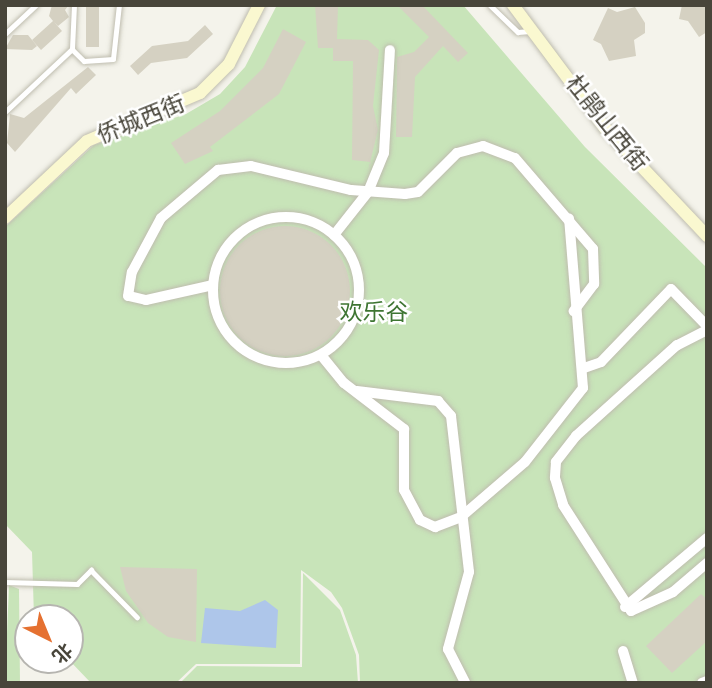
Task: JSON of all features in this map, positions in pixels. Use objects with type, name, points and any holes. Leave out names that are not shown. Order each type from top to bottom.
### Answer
[{"type":"street","name":"侨城西街","points":[[5,218],[87,141],[185,102],[215,80],[259,5]]},
{"type":"street","name":"杜鹃山西街","points":[[513,5],[534,29],[605,128],[707,236]]},
{"type":"street","points":[[334,235],[368,192],[384,153],[390,50]]},
{"type":"street","points":[[213,285],[146,300],[128,296],[132,272],[161,218],[205,177],[251,166],[368,192],[418,192],[457,153],[484,146],[515,158],[569,218],[596,259],[594,284],[574,311]]},
{"type":"street","points":[[298,218],[334,235],[354,264],[359,298],[346,330],[321,355],[278,363],[241,348],[220,321],[213,285],[227,248],[258,223],[298,218]]},
{"type":"street","points":[[321,355],[353,390],[404,429],[404,490],[420,520],[435,527],[461,517],[541,445],[577,399],[584,369],[574,311],[569,218]]},
{"type":"street","points":[[584,369],[601,362],[671,289],[707,328],[677,345],[576,436],[556,462],[564,505],[625,607],[637,611],[658,601],[707,562]]},
{"type":"street","points":[[353,390],[428,399],[446,407],[468,583],[449,649],[465,683]]},
{"type":"street","points":[[625,607],[707,538]]},
{"type":"street","points":[[623,651],[633,683]]},
{"type":"lane","points":[[5,34],[36,5]]},
{"type":"lane","points":[[5,112],[72,49],[74,5]]},
{"type":"lane","points":[[72,49],[84,61],[113,59],[119,5]]},
{"type":"lane","points":[[490,5],[518,32],[534,29]]},
{"type":"lane","points":[[5,582],[77,584],[92,570],[137,617]]},
{"type":"green space","name":"欢乐谷","points":[[277,5],[463,5],[585,147],[707,268],[707,683],[360,683],[359,655],[342,608],[331,592],[301,570],[300,664],[196,664],[176,683],[91,683],[82,674],[84,604],[34,604],[32,552],[5,524],[5,227],[94,145],[186,114],[220,94],[245,67]]},
{"type":"green space","points":[[303,573],[340,610],[356,655],[358,683],[180,683],[197,666],[302,667]]},
{"type":"green space","points":[[9,585],[19,589],[19,604],[14,604],[14,674],[20,674],[20,683],[5,683]]},
{"type":"water","points":[[265,600],[278,610],[276,648],[201,643],[205,608],[240,611]]},
{"type":"building","points":[[52,5],[69,5],[65,10],[69,17],[58,26],[54,22],[62,31],[41,50],[32,40],[53,21],[49,16]]},
{"type":"building","points":[[86,5],[99,5],[99,47],[86,47]]},
{"type":"building","points":[[315,5],[338,5],[337,39],[368,40],[379,50],[373,106],[378,130],[370,162],[352,160],[353,61],[333,61],[333,48],[318,48]]},
{"type":"building","points":[[397,5],[422,5],[468,53],[458,62],[443,46],[415,77],[412,137],[396,137],[397,57],[414,52],[429,37]]},
{"type":"building","points":[[682,5],[707,5],[707,32],[699,37],[688,21],[679,19]]},
{"type":"building","points":[[635,7],[645,23],[645,33],[634,40],[636,56],[609,61],[601,44],[593,40],[608,8],[617,12]]},
{"type":"building","points":[[205,25],[213,34],[187,58],[151,63],[138,75],[130,66],[152,46],[188,41]]},
{"type":"building","points":[[283,29],[306,42],[279,94],[210,147],[213,151],[185,164],[171,143],[220,111],[263,68]]},
{"type":"building","points":[[13,35],[28,35],[37,46],[32,50],[5,49]]},
{"type":"building","points":[[88,67],[96,75],[76,94],[71,88],[15,152],[7,143],[10,114],[24,118]]},
{"type":"building","points":[[285,226],[310,231],[331,245],[345,266],[350,291],[345,316],[331,337],[310,351],[285,356],[260,351],[239,337],[225,316],[220,291],[225,266],[239,245],[260,231]]},
{"type":"building","points":[[120,567],[197,569],[196,642],[168,637],[148,623],[126,591]]},
{"type":"building","points":[[701,594],[707,599],[707,641],[672,673],[646,646]]}]
